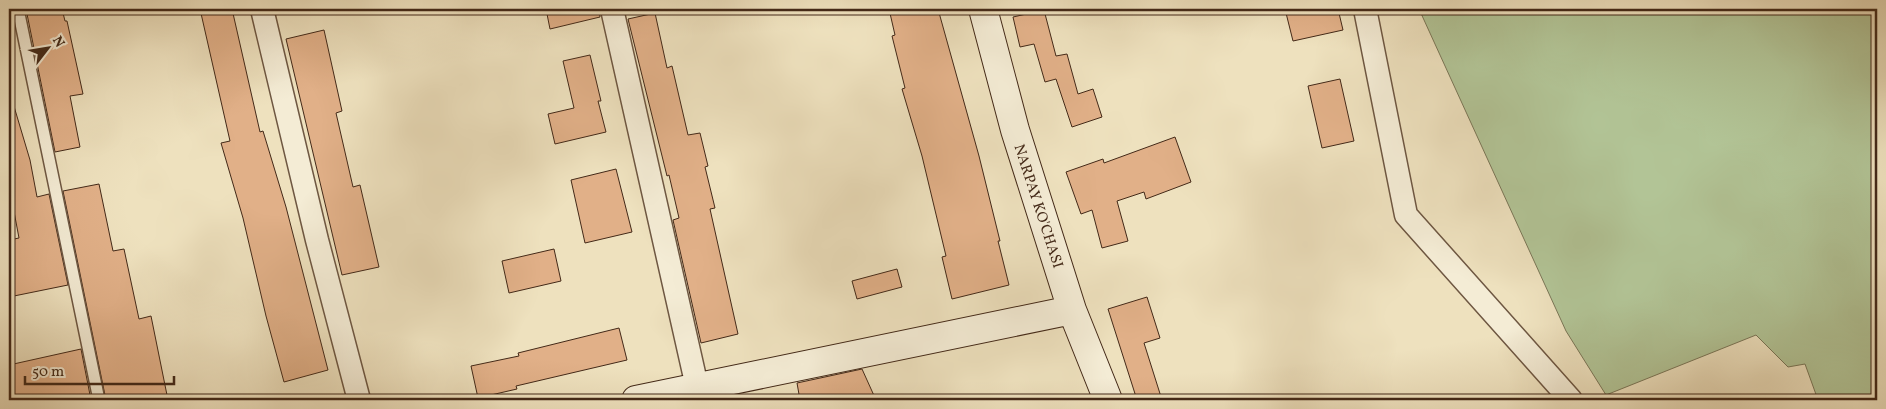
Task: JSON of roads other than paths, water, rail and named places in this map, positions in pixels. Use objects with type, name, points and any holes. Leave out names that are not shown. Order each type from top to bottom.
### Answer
[{"type":"street","points":[[262,9],[317,240],[359,400]]},
{"type":"street","points":[[612,9],[699,393]]},
{"type":"street","name":"NARPAY KO'CHASI","points":[[983,9],[1015,130],[1072,310],[1108,400]]},
{"type":"street","points":[[1365,9],[1406,215],[1571,400]]},
{"type":"street","points":[[636,400],[699,393],[1072,310]]},
{"type":"lane","points":[[18,9],[99,400]]}]
